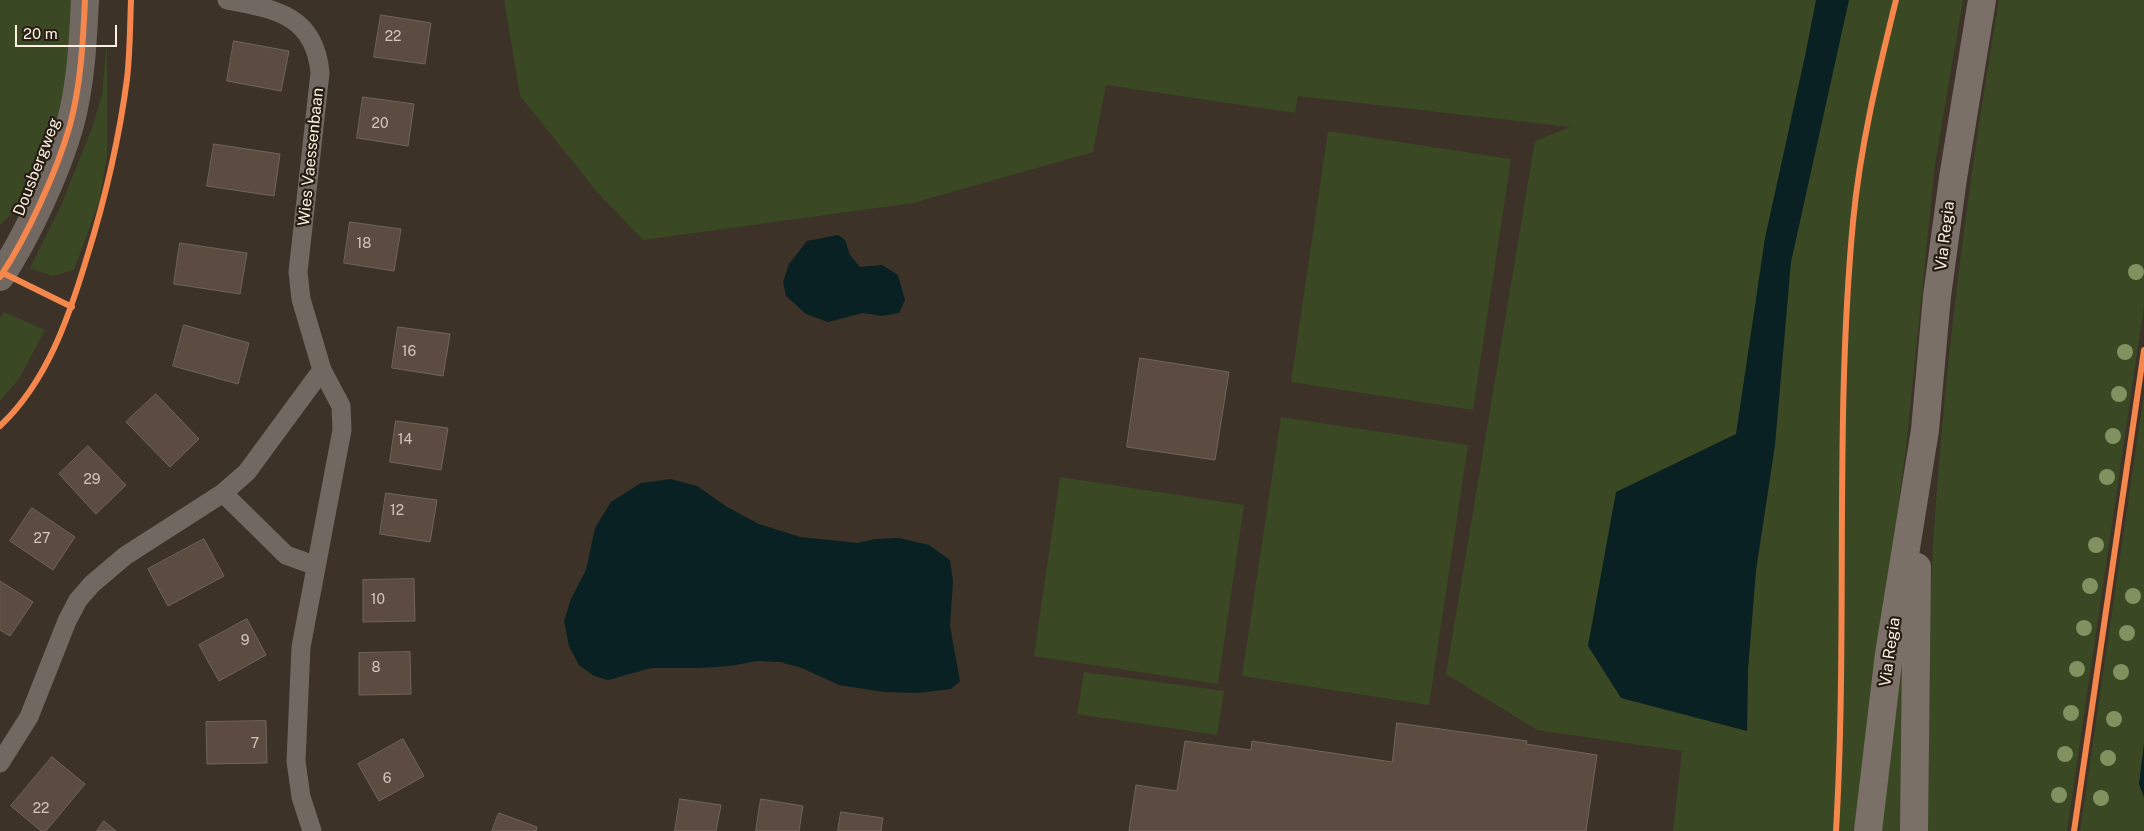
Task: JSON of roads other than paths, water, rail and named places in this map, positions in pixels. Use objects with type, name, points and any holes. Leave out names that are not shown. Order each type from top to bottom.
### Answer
[{"type":"main road","name":"Via Regia","points":[[1868,831],[1889,654],[1919,473],[1950,198],[1982,0]]},
{"type":"main road","name":"Via Regia","points":[[1914,831],[1919,473]]},
{"type":"street","name":"Dousbergweg","points":[[1,274],[31,222],[57,162],[70,125],[79,78],[85,0]]},
{"type":"lane","name":"Wies Vaessenbaan","points":[[227,0],[278,11],[289,16],[308,34],[319,59],[320,73],[298,272],[301,299],[322,370],[341,406],[342,430],[302,646],[296,740],[301,797],[312,831]]},
{"type":"lane","points":[[0,763],[29,717],[67,621],[78,600],[92,584],[125,556],[223,493],[247,472],[322,370]]},
{"type":"lane","points":[[223,493],[286,555],[316,566]]},
{"type":"water","points":[[1816,0],[1849,0],[1791,262],[1775,445],[1756,570],[1748,669],[1747,731],[1621,698],[1588,646],[1616,492],[1736,434],[1765,238]]},
{"type":"water","points":[[838,235],[845,240],[850,255],[860,267],[882,265],[898,275],[905,300],[899,313],[882,316],[863,313],[828,322],[806,314],[786,296],[783,282],[789,264],[807,241]]},
{"type":"water","points":[[671,479],[697,486],[727,507],[759,524],[800,537],[858,543],[875,539],[899,538],[929,545],[950,560],[953,581],[950,626],[960,681],[951,689],[917,693],[884,692],[839,685],[802,668],[780,662],[757,661],[730,666],[651,668],[608,680],[594,676],[579,665],[569,646],[564,621],[571,599],[586,570],[595,528],[611,502],[641,483]]},
{"type":"water","points":[[2144,744],[2144,797],[2139,784]]}]
